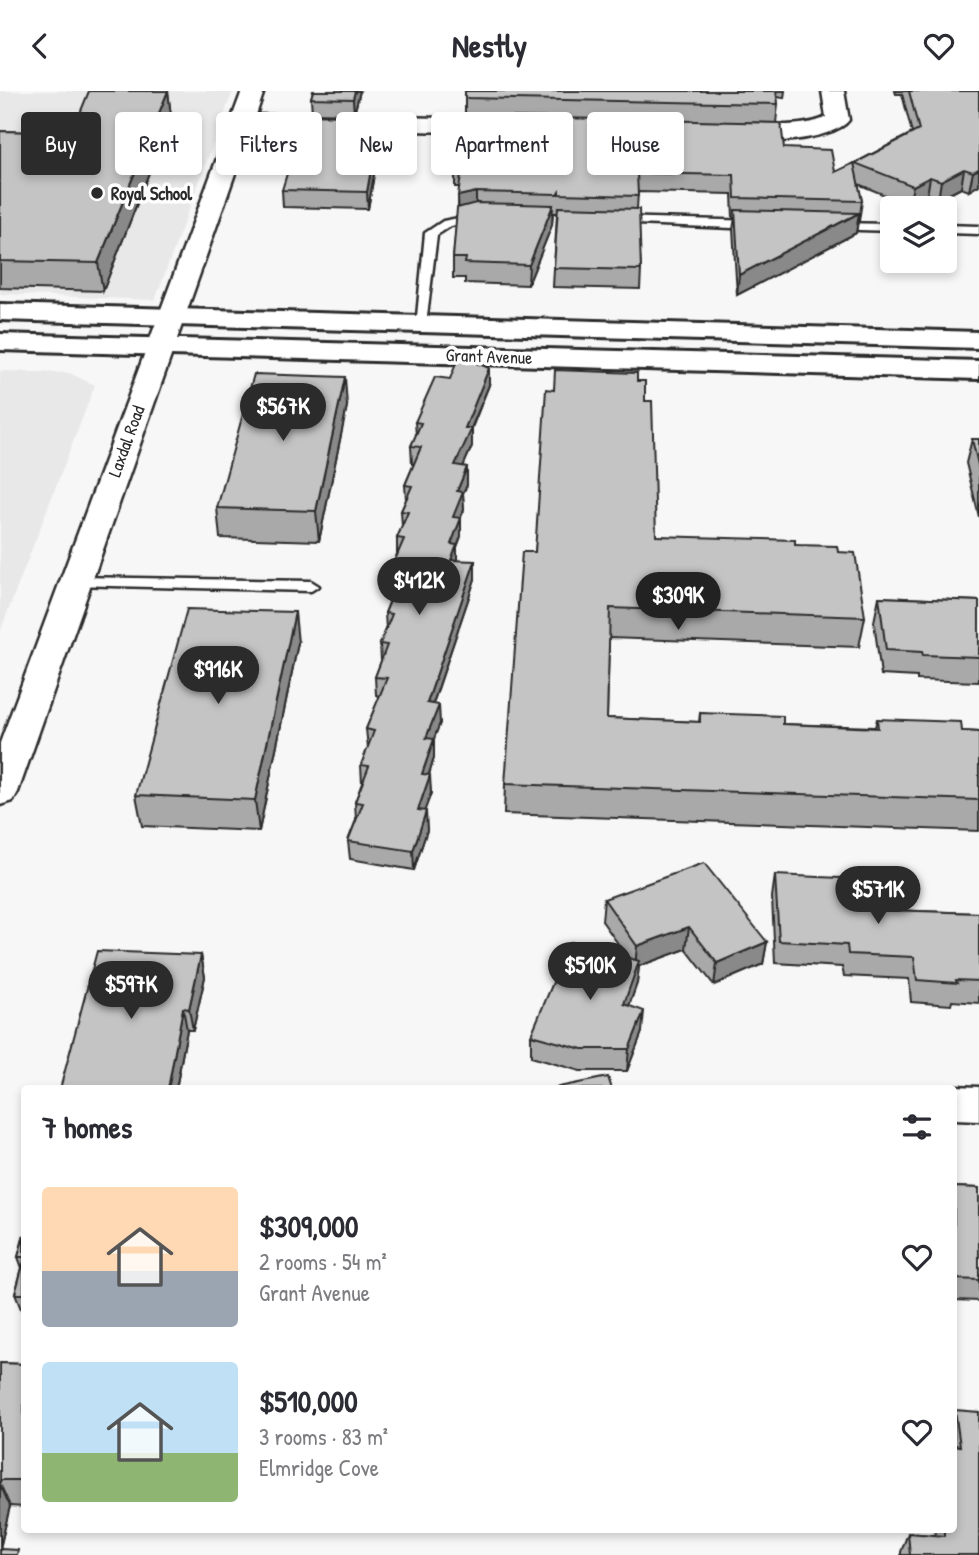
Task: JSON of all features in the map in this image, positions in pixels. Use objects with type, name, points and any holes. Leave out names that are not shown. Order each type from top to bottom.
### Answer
[{"type":"main road","name":"Grant Avenue","points":[[0,312],[979,340]]},
{"type":"main road","points":[[719,363],[722,333]]},
{"type":"main road","name":"Grant Avenue","points":[[0,342],[979,370]]},
{"type":"street","name":"Laxdal Road","points":[[245,112],[253,91]]},
{"type":"street","points":[[716,131],[813,133],[838,120],[833,91]]},
{"type":"street","points":[[322,123],[431,125]]},
{"type":"street","name":"Laxdal Road","points":[[0,792],[223,175]]},
{"type":"street","points":[[957,1103],[979,1104]]},
{"type":"lane","points":[[420,324],[431,233],[447,223],[489,218]]},
{"type":"lane","points":[[601,221],[767,225]]},
{"type":"lane","points":[[823,226],[880,228]]},
{"type":"lane","points":[[957,229],[979,230]]},
{"type":"lane","points":[[76,582],[311,586]]},
{"type":"shaded area","name":"Royal School","points":[[0,91],[233,91],[225,112],[216,112],[216,137],[202,174],[202,112],[115,112],[115,175],[202,175],[155,300],[0,294]]},
{"type":"shaded area","points":[[0,371],[69,373],[95,385],[0,632]]},
{"type":"building","points":[[89,91],[168,91],[159,112],[115,112],[115,175],[134,175],[98,263],[0,261],[0,131],[21,132],[21,175],[101,175],[101,112],[80,112]]},
{"type":"building","points":[[313,91],[355,91],[353,99],[311,98]]},
{"type":"building","points":[[465,91],[776,91],[778,104],[465,98]]},
{"type":"building","points":[[909,91],[979,91],[979,169],[973,172],[964,169],[941,181],[930,177],[913,186],[855,163],[919,130]]},
{"type":"building","points":[[322,115],[336,116],[336,175],[370,175],[367,192],[282,190],[287,175],[322,175]]},
{"type":"building","points":[[573,118],[587,119],[587,175],[637,175],[638,196],[559,194],[559,191],[557,194],[476,192],[458,196],[461,175],[573,175]]},
{"type":"building","points":[[684,121],[781,123],[784,148],[831,150],[835,172],[854,163],[862,201],[735,198],[734,175],[684,174]]},
{"type":"building","points":[[476,203],[553,205],[529,265],[465,263],[466,258],[453,258],[457,208]]},
{"type":"building","points":[[558,207],[639,209],[641,270],[554,268]]},
{"type":"building","points":[[735,210],[859,213],[739,275]]},
{"type":"building","points":[[459,356],[489,368],[465,428],[472,428],[455,465],[467,467],[457,491],[463,492],[453,517],[461,518],[451,544],[457,545],[451,560],[475,561],[427,703],[439,705],[426,738],[434,739],[422,774],[430,775],[418,810],[426,811],[413,851],[348,841],[363,803],[355,802],[369,766],[361,765],[374,731],[366,729],[387,678],[375,677],[387,645],[380,644],[392,614],[385,613],[403,569],[392,567],[404,539],[397,538],[408,512],[401,511],[412,486],[405,485],[421,447],[411,446],[421,423],[415,422],[435,377],[450,379]]},
{"type":"building","points":[[555,370],[637,373],[637,381],[645,381],[645,401],[652,401],[656,536],[795,540],[795,545],[837,546],[838,552],[855,553],[865,617],[610,608],[607,718],[700,722],[700,713],[783,716],[783,724],[878,728],[877,719],[961,722],[962,731],[979,732],[979,800],[505,784],[522,552],[535,552],[546,389],[554,390]]},
{"type":"building","points":[[254,374],[345,377],[316,511],[217,508]]},
{"type":"building","points":[[972,439],[979,439],[979,469]]},
{"type":"building","points":[[879,597],[979,601],[979,657],[923,655],[922,652],[886,650]]},
{"type":"building","points":[[187,609],[295,612],[255,800],[136,795]]},
{"type":"building","points":[[704,863],[767,942],[717,963],[689,927],[637,946],[604,899]]},
{"type":"building","points":[[775,875],[884,880],[888,910],[979,913],[979,981],[956,980],[957,983],[917,980],[914,957],[848,954],[847,945],[779,941]]},
{"type":"building","points":[[570,942],[639,961],[624,1004],[644,1011],[629,1049],[582,1049],[531,1035]]},
{"type":"building","points":[[97,951],[201,955],[189,1009],[183,1008],[169,1085],[61,1085]]},
{"type":"building","points":[[608,1077],[611,1085],[569,1085]]},
{"type":"building","points":[[957,1187],[979,1188],[979,1280],[957,1279]]},
{"type":"building","points":[[21,1272],[21,1294],[15,1294]]},
{"type":"building","points":[[0,1363],[21,1364],[21,1480],[0,1480]]},
{"type":"building","points":[[957,1410],[979,1412],[979,1555],[910,1555],[908,1533],[944,1536],[944,1533],[957,1533],[957,1446],[960,1446]]},
{"type":"building","points":[[0,1549],[18,1550],[17,1555],[0,1555]]},
{"type":"place","name":"Royal School","points":[[97,193]]}]
